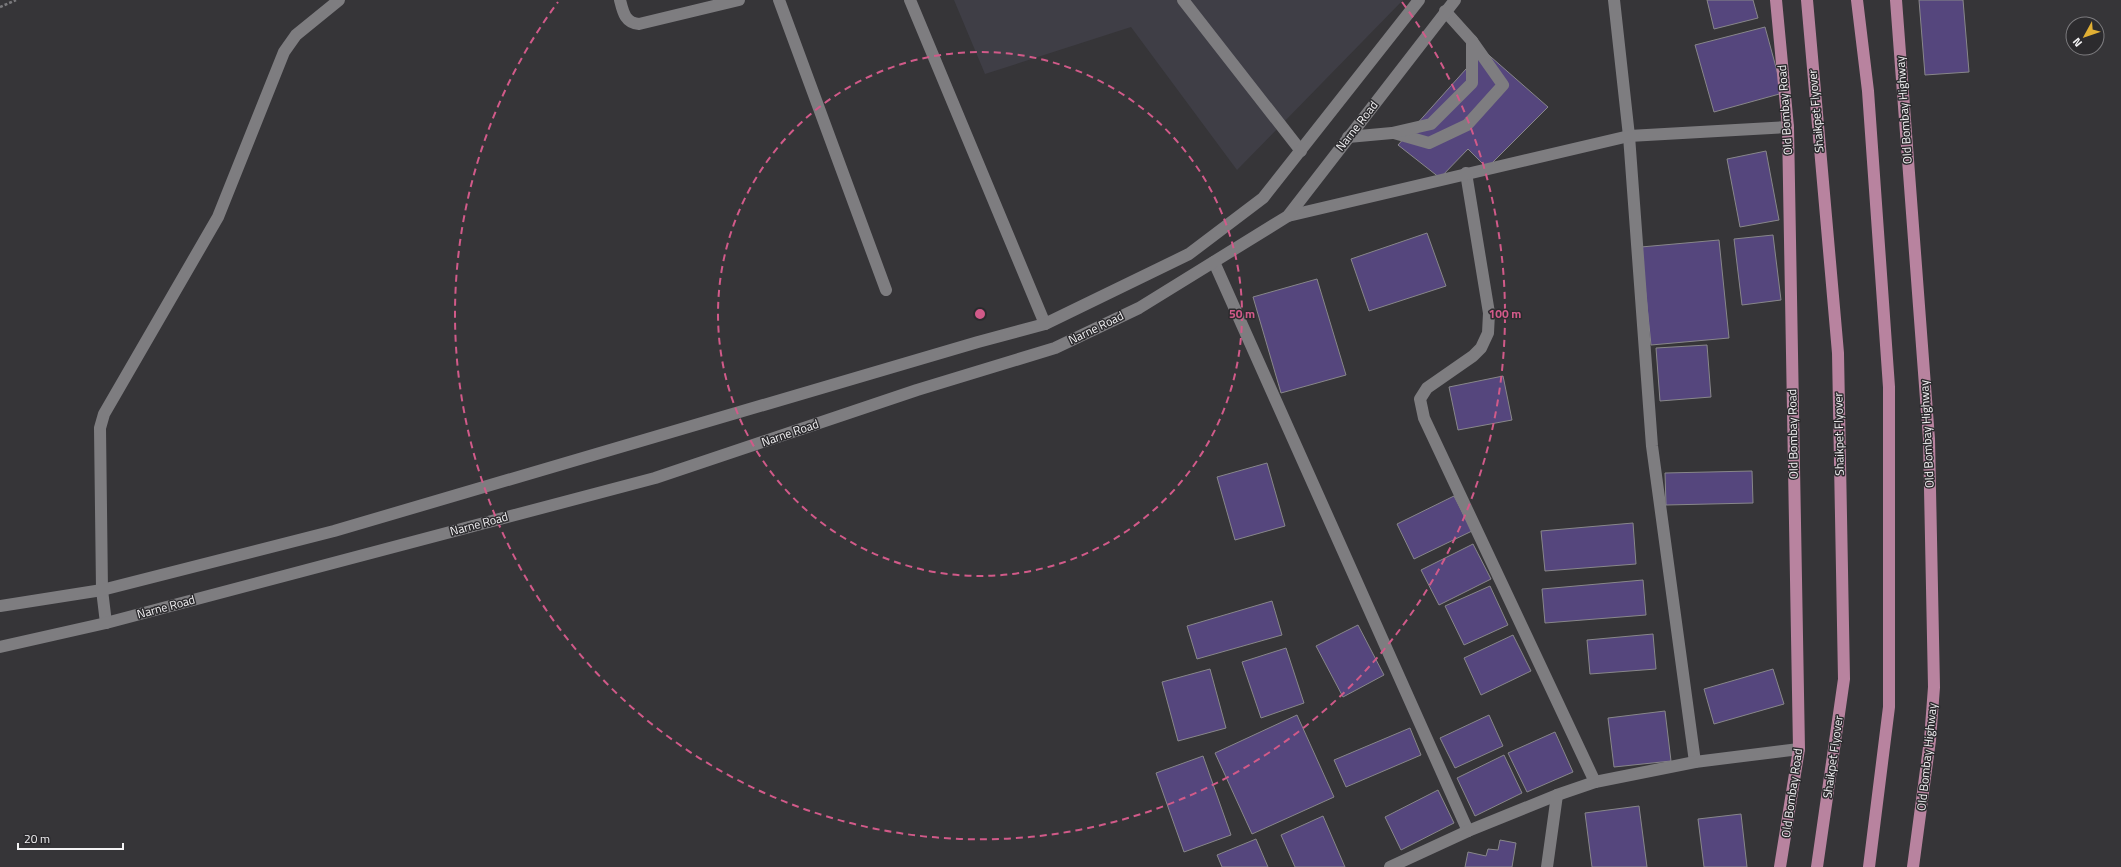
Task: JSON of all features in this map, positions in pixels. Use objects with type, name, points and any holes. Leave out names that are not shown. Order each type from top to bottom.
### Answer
[{"type":"main road","name":"Old Bombay Road","points":[[1776,0],[1788,127],[1799,749],[1780,867]]},
{"type":"main road","name":"Shaikpet Flyover","points":[[1807,0],[1838,353],[1844,679],[1817,867]]},
{"type":"main road","points":[[1857,0],[1868,91],[1889,387],[1889,707],[1869,867]]},
{"type":"main road","name":"Old Bombay Highway","points":[[1896,0],[1929,447],[1934,687],[1930,740],[1913,867]]},
{"type":"street","points":[[106,623],[102,590],[100,428],[104,414],[218,217],[284,52],[296,35],[339,0]]},
{"type":"street","points":[[620,0],[626,18],[629,21],[639,24],[739,0]]},
{"type":"street","points":[[779,0],[886,290]]},
{"type":"street","points":[[910,0],[1045,324]]},
{"type":"street","points":[[1183,0],[1301,151]]},
{"type":"street","points":[[0,606],[102,590],[334,531],[978,342],[1045,324],[1189,254],[1262,198],[1301,151],[1419,0]]},
{"type":"street","name":"Narne Road","points":[[0,647],[106,623],[655,478],[916,390],[1055,348],[1139,308],[1288,216],[1455,0]]},
{"type":"street","points":[[1614,0],[1629,136],[1652,446],[1695,762]]},
{"type":"street","points":[[1392,133],[1429,143],[1467,125],[1503,85],[1472,41],[1445,11]]},
{"type":"street","points":[[1348,138],[1392,133],[1431,124],[1472,83],[1472,41]]},
{"type":"street","points":[[1288,216],[1466,173],[1629,136],[1788,127]]},
{"type":"street","points":[[1466,173],[1489,313],[1488,333],[1481,348],[1473,356],[1427,388],[1420,399],[1428,425],[1595,782]]},
{"type":"street","points":[[1214,262],[1468,831]]},
{"type":"street","points":[[1390,867],[1468,831],[1557,795],[1595,782],[1695,762],[1799,749]]},
{"type":"street","points":[[1547,867],[1557,795]]},
{"type":"path","points":[[0,7],[16,0]]},
{"type":"shaded area","points":[[954,0],[1403,0],[1237,170],[1131,27],[985,74]]},
{"type":"building","points":[[1707,0],[1753,0],[1758,18],[1714,29]]},
{"type":"building","points":[[1919,0],[1963,0],[1969,72],[1925,75]]},
{"type":"building","points":[[1765,27],[1783,93],[1714,112],[1695,45]]},
{"type":"building","points":[[1483,50],[1548,107],[1487,168],[1468,149],[1440,178],[1398,145]]},
{"type":"building","points":[[1766,151],[1779,220],[1740,227],[1727,159]]},
{"type":"building","points":[[1427,233],[1446,286],[1369,311],[1351,259]]},
{"type":"building","points":[[1773,235],[1781,300],[1742,305],[1734,239]]},
{"type":"building","points":[[1719,240],[1729,338],[1651,345],[1641,247]]},
{"type":"building","points":[[1317,279],[1346,375],[1281,393],[1253,297]]},
{"type":"building","points":[[1707,345],[1711,397],[1660,401],[1656,348]]},
{"type":"building","points":[[1503,376],[1512,420],[1458,430],[1449,387]]},
{"type":"building","points":[[1267,463],[1285,526],[1235,540],[1217,477]]},
{"type":"building","points":[[1752,471],[1753,503],[1666,505],[1665,473]]},
{"type":"building","points":[[1454,496],[1472,531],[1414,559],[1397,524]]},
{"type":"building","points":[[1633,523],[1636,564],[1545,571],[1541,531]]},
{"type":"building","points":[[1473,544],[1491,579],[1439,605],[1421,570]]},
{"type":"building","points":[[1643,580],[1646,615],[1545,623],[1542,589]]},
{"type":"building","points":[[1490,586],[1508,625],[1464,645],[1445,606]]},
{"type":"building","points":[[1272,601],[1282,635],[1197,659],[1187,626]]},
{"type":"building","points":[[1358,625],[1384,675],[1343,697],[1316,646]]},
{"type":"building","points":[[1653,634],[1656,669],[1590,674],[1587,640]]},
{"type":"building","points":[[1513,635],[1531,671],[1481,695],[1464,658]]},
{"type":"building","points":[[1286,648],[1304,703],[1261,718],[1242,662]]},
{"type":"building","points":[[1210,669],[1226,728],[1178,741],[1162,682]]},
{"type":"building","points":[[1773,669],[1784,704],[1714,724],[1704,689]]},
{"type":"building","points":[[1665,711],[1671,761],[1614,767],[1608,718]]},
{"type":"building","points":[[1297,715],[1334,797],[1252,834],[1215,753]]},
{"type":"building","points":[[1489,715],[1503,746],[1455,768],[1440,738]]},
{"type":"building","points":[[1410,728],[1421,755],[1346,787],[1334,760]]},
{"type":"building","points":[[1555,732],[1573,772],[1527,792],[1508,753]]},
{"type":"building","points":[[1504,755],[1522,793],[1475,816],[1457,778]]},
{"type":"building","points":[[1203,756],[1231,835],[1184,852],[1156,773]]},
{"type":"building","points":[[1438,790],[1454,823],[1401,850],[1385,817]]},
{"type":"building","points":[[1639,806],[1647,867],[1592,867],[1585,813]]},
{"type":"building","points":[[1741,814],[1747,867],[1704,867],[1698,819]]},
{"type":"building","points":[[1323,816],[1345,867],[1295,867],[1281,835]]},
{"type":"building","points":[[1256,839],[1268,867],[1222,867],[1217,855]]},
{"type":"building","points":[[1500,840],[1516,843],[1512,867],[1465,867],[1468,852],[1486,856],[1488,849],[1498,850]]}]
